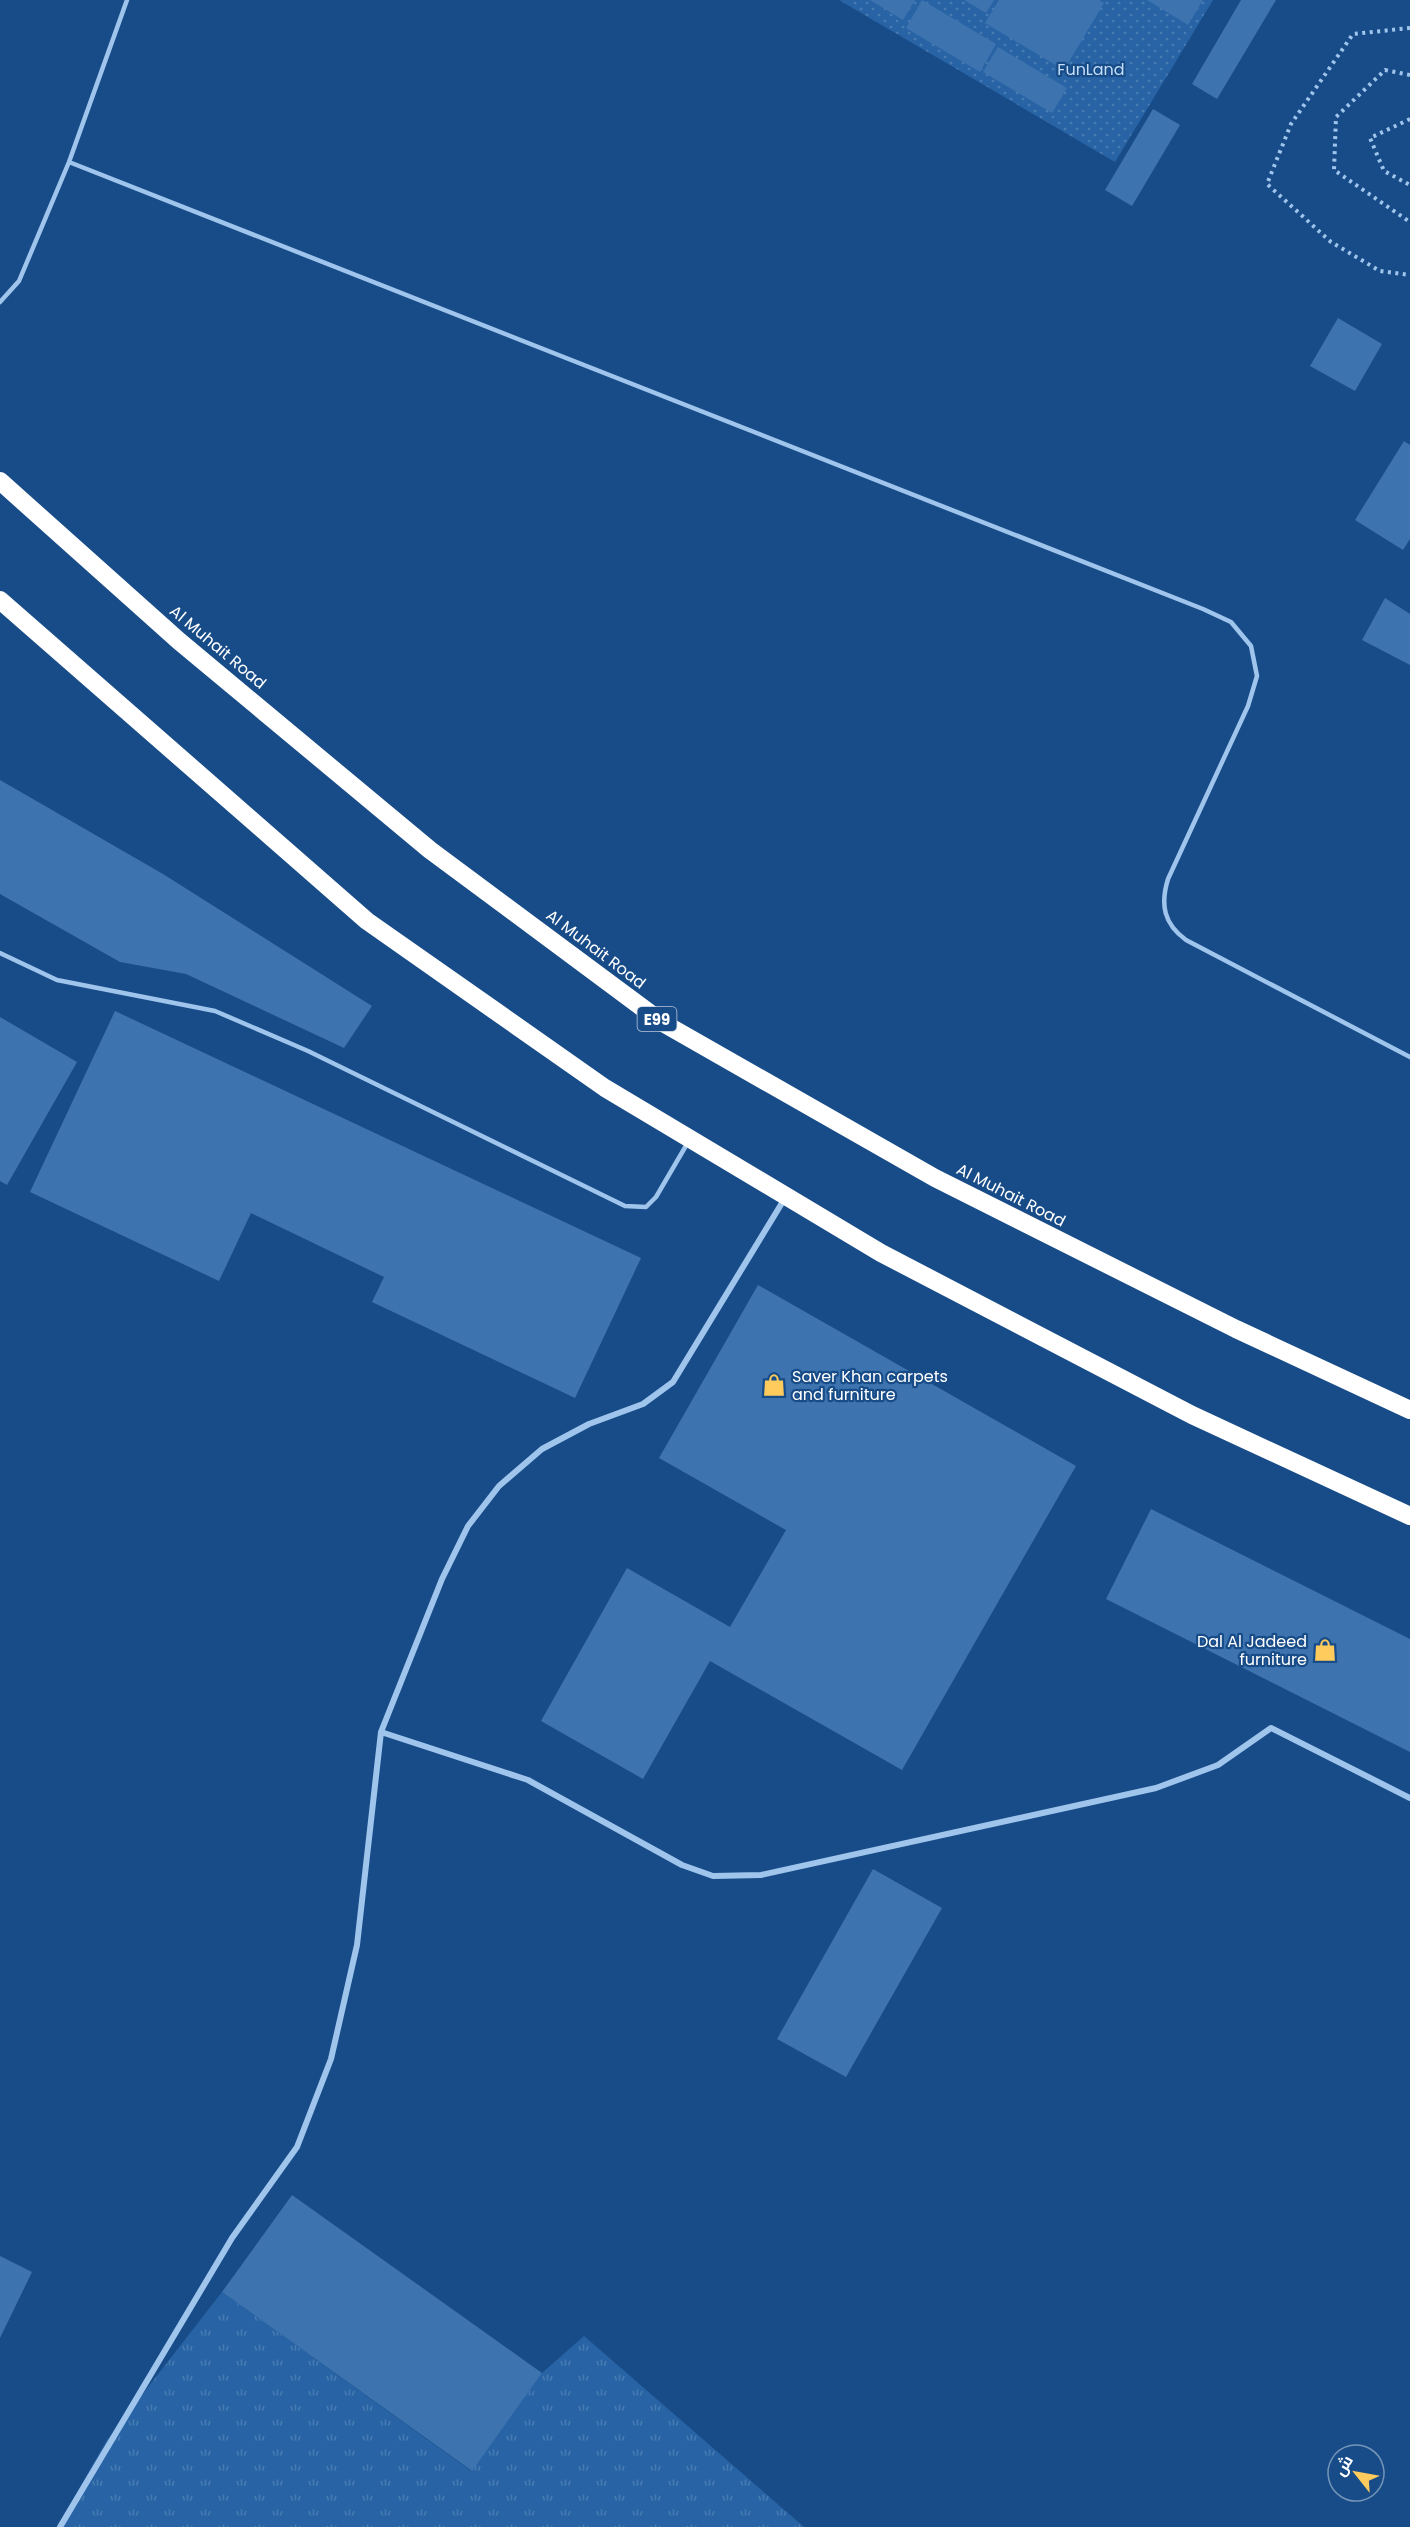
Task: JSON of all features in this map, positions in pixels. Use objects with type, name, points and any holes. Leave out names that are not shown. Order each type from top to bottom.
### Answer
[{"type":"highway","name":"Al Muhait Road","points":[[0,481],[179,641],[430,850],[663,1023],[934,1178],[1236,1329],[1410,1410]]},
{"type":"highway","points":[[0,600],[367,921],[605,1088],[881,1253],[1192,1414],[1410,1516]]},
{"type":"street","points":[[60,2527],[232,2238],[297,2147],[331,2059],[357,1945],[381,1732],[442,1579],[468,1526],[499,1486],[542,1449],[589,1424],[643,1404],[673,1382],[786,1197]]},
{"type":"street","points":[[381,1732],[528,1779],[682,1865],[713,1876],[761,1875],[1156,1788],[1218,1765],[1271,1728],[1410,1798]]},
{"type":"lane","points":[[0,302],[19,281],[69,162],[127,0]]},
{"type":"lane","points":[[69,162],[1231,622],[1251,646],[1257,676],[1248,706],[1168,879],[1163,896],[1165,914],[1172,930],[1186,940],[1410,1057]]},
{"type":"lane","points":[[0,953],[57,980],[215,1011],[308,1051],[625,1206],[646,1207],[656,1197],[690,1139]]},
{"type":"path","points":[[1410,28],[1353,34],[1292,124],[1267,184],[1331,242],[1380,271],[1410,275]]},
{"type":"path","points":[[1410,75],[1385,70],[1336,117],[1334,170],[1410,222]]},
{"type":"path","points":[[1410,119],[1370,138],[1384,171],[1410,185]]},
{"type":"green space","name":"FunLand","points":[[839,0],[1213,0],[1115,162]]},
{"type":"green space","points":[[222,2292],[471,2471],[542,2373],[584,2336],[804,2527],[57,2527],[107,2440]]},
{"type":"building","points":[[870,0],[915,0],[903,20]]},
{"type":"building","points":[[922,0],[996,44],[980,72],[906,28]]},
{"type":"building","points":[[964,0],[994,0],[986,13]]},
{"type":"building","points":[[999,0],[1099,0],[1104,3],[1064,70],[985,23]]},
{"type":"building","points":[[1147,0],[1203,0],[1188,25]]},
{"type":"building","points":[[1241,0],[1276,0],[1217,99],[1192,84]]},
{"type":"building","points":[[998,47],[1067,88],[1052,113],[983,72]]},
{"type":"building","points":[[1153,109],[1180,125],[1132,206],[1105,190]]},
{"type":"building","points":[[1338,318],[1382,344],[1355,391],[1310,366]]},
{"type":"building","points":[[1404,441],[1410,445],[1410,539],[1403,550],[1355,520]]},
{"type":"building","points":[[1385,598],[1410,614],[1410,665],[1362,640]]},
{"type":"building","points":[[0,780],[163,874],[372,1006],[344,1048],[186,974],[120,962],[0,894]]},
{"type":"building","points":[[115,1011],[641,1258],[575,1398],[372,1302],[384,1277],[251,1213],[219,1281],[30,1192]]},
{"type":"building","points":[[0,1017],[77,1062],[7,1185],[0,1181]]},
{"type":"building","points":[[758,1285],[1076,1466],[902,1770],[710,1661],[643,1779],[541,1721],[627,1568],[730,1627],[786,1530],[659,1458]]},
{"type":"building","points":[[1151,1509],[1410,1639],[1410,1752],[1106,1599]]},
{"type":"building","points":[[873,1869],[942,1908],[846,2077],[777,2039]]},
{"type":"building","points":[[292,2195],[542,2373],[472,2471],[222,2292]]},
{"type":"building","points":[[0,2256],[32,2272],[0,2338]]},
{"type":"place","name":"Saver Khan carpets and furniture","points":[[774,1385]]},
{"type":"place","name":"Dal Al Jadeed furniture","points":[[1325,1650]]}]
